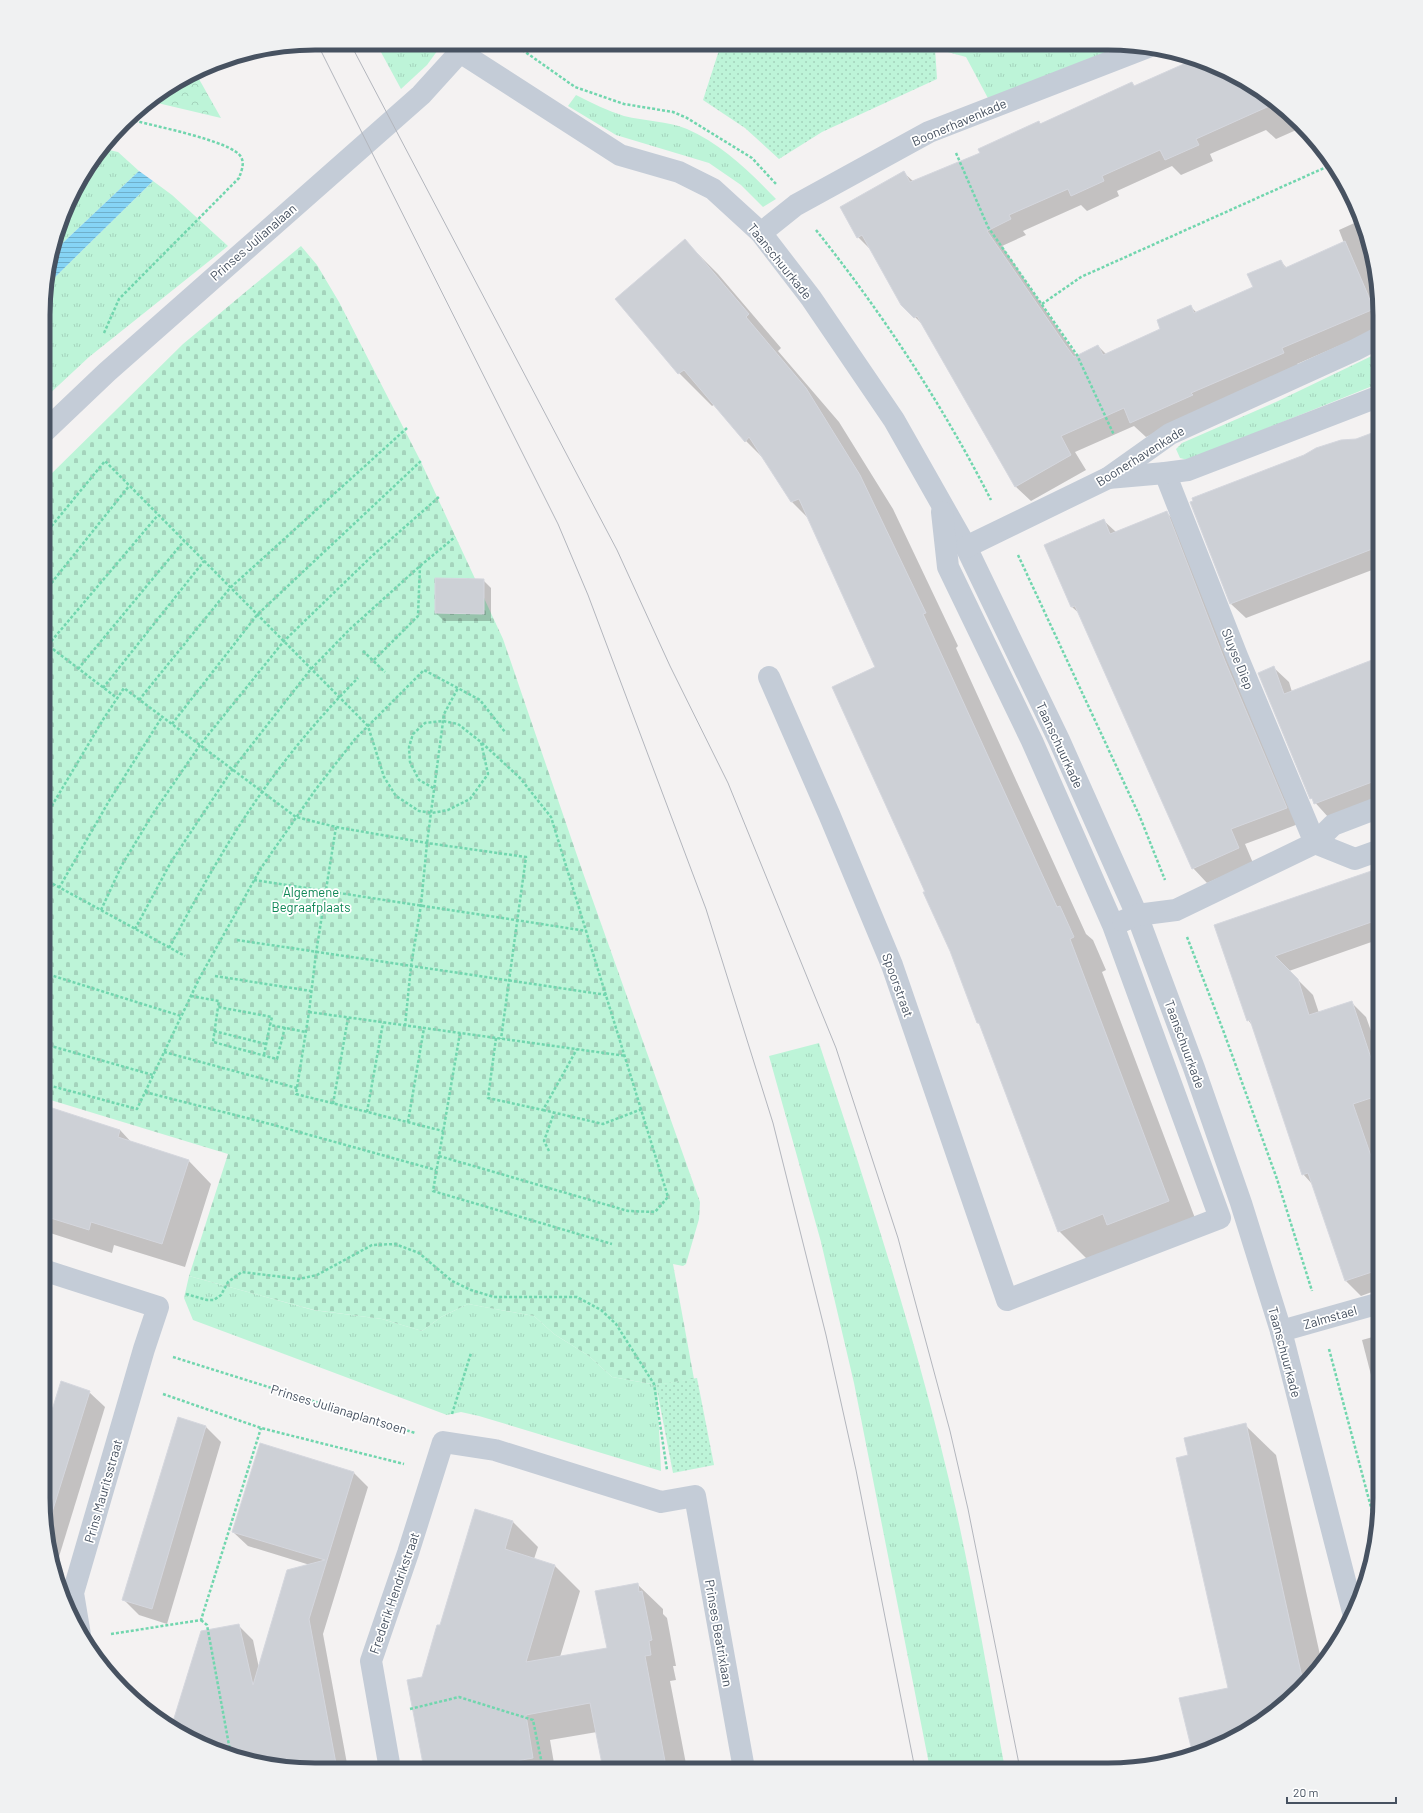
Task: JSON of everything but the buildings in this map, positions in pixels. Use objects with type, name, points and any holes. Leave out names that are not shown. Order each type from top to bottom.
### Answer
[{"type":"street","name":"Prinses Julianalaan","points":[[50,426],[107,372],[422,95],[460,50]]},
{"type":"street","name":"Taanschuurkade","points":[[465,50],[620,155],[679,172],[713,189],[761,233],[811,298],[894,420],[966,548],[1059,740],[1136,916],[1197,1076],[1241,1203],[1281,1331],[1351,1604]]},
{"type":"street","name":"Boonerhavenkade","points":[[761,233],[796,205],[929,132],[1134,51]]},
{"type":"street","name":"Boonerhavenkade","points":[[966,548],[1108,478],[1127,463],[1170,434],[1355,350],[1373,340]]},
{"type":"street","points":[[1108,478],[1188,470],[1373,399]]},
{"type":"street","name":"Sluyse Diep","points":[[1165,473],[1237,656],[1315,843]]},
{"type":"street","name":"Taanschuurkade","points":[[941,504],[948,567],[1032,741],[1113,925],[1220,1218],[1007,1300]]},
{"type":"street","name":"Spoorstraat","points":[[769,677],[829,814],[892,965],[1007,1300]]},
{"type":"street","points":[[1113,925],[1136,916],[1176,910],[1315,843],[1333,825],[1373,810]]},
{"type":"street","points":[[1315,843],[1355,859],[1373,853]]},
{"type":"street","points":[[50,1272],[158,1307],[144,1349]]},
{"type":"street","name":"Zalmstael","points":[[1281,1331],[1373,1305]]},
{"type":"street","name":"Prins Mauritsstraat","points":[[77,1615],[74,1593],[144,1349]]},
{"type":"street","points":[[443,1442],[496,1450],[661,1502],[671,1500]]},
{"type":"street","name":"Frederik Hendrikstraat","points":[[389,1763],[371,1661],[408,1554],[443,1442]]},
{"type":"street","name":"Prinses Beatrixlaan","points":[[671,1500],[694,1496],[743,1763]]},
{"type":"path","points":[[107,372],[104,331],[119,299],[239,178],[242,168],[242,158],[235,150],[219,143],[134,121]]},
{"type":"path","points":[[944,126],[988,227],[1077,355],[1127,463]]},
{"type":"path","points":[[1042,304],[1081,277],[1327,167]]},
{"type":"path","points":[[139,700],[230,588],[407,428]]},
{"type":"path","points":[[172,724],[257,615],[422,460]]},
{"type":"path","points":[[50,528],[105,461],[368,726],[384,777],[396,796],[419,811],[432,813],[448,810],[470,799],[488,774],[481,742]]},
{"type":"path","points":[[50,584],[129,486]]},
{"type":"path","points":[[101,910],[122,865],[154,812],[200,745],[284,642],[374,555],[440,496]]},
{"type":"path","points":[[50,639],[158,515]]},
{"type":"path","points":[[135,929],[172,862],[232,770],[311,669],[350,629],[420,566],[455,537]]},
{"type":"path","points":[[78,669],[184,541]]},
{"type":"path","points":[[103,688],[204,561]]},
{"type":"path","points":[[374,660],[418,616],[420,566]]},
{"type":"path","points":[[50,647],[117,698]]},
{"type":"path","points":[[363,651],[385,672]]},
{"type":"path","points":[[50,1086],[137,1109],[200,976],[254,880],[316,788],[355,739],[424,670],[480,700],[505,732]]},
{"type":"path","points":[[169,948],[202,887],[262,792],[328,709],[358,678]]},
{"type":"path","points":[[50,809],[124,688],[296,818],[336,827],[427,843],[526,858],[501,1039]]},
{"type":"path","points":[[405,1026],[411,966],[421,905],[427,843],[444,714],[458,688]]},
{"type":"path","points":[[59,888],[109,801],[162,717]]},
{"type":"path","points":[[435,789],[419,780],[410,762],[409,747],[413,734],[425,723],[443,721],[458,724],[481,742],[520,778],[551,817],[626,1056],[668,1197],[655,1212],[622,1209],[438,1156]]},
{"type":"path","points":[[336,827],[310,991],[310,1012],[296,1094],[444,1131]]},
{"type":"path","points":[[254,880],[518,919],[587,931]]},
{"type":"path","points":[[50,883],[185,956]]},
{"type":"path","points":[[237,940],[607,996]]},
{"type":"path","points":[[50,975],[181,1016]]},
{"type":"path","points":[[215,976],[310,991]]},
{"type":"path","points":[[191,996],[219,1001],[213,1042],[277,1059],[285,1028]]},
{"type":"path","points":[[218,1007],[272,1017],[264,1055]]},
{"type":"path","points":[[310,1012],[626,1056]]},
{"type":"path","points":[[333,1104],[348,1018]]},
{"type":"path","points":[[367,1112],[383,1023]]},
{"type":"path","points":[[270,1025],[306,1032]]},
{"type":"path","points":[[408,1122],[424,1028]]},
{"type":"path","points":[[214,1031],[266,1044]]},
{"type":"path","points":[[460,1033],[433,1191],[612,1244]]},
{"type":"path","points":[[496,1038],[488,1098],[603,1124],[642,1109]]},
{"type":"path","points":[[50,1046],[153,1075]]},
{"type":"path","points":[[543,1110],[577,1049]]},
{"type":"path","points":[[164,1052],[297,1088]]},
{"type":"path","points":[[145,1092],[270,1124],[436,1170]]},
{"type":"path","points":[[549,1151],[544,1141],[554,1113]]},
{"type":"path","points":[[158,1307],[179,1291],[207,1300],[214,1300],[221,1296],[228,1282],[242,1272],[299,1279],[317,1275],[372,1245],[395,1244],[419,1253],[452,1281],[486,1295],[494,1297],[577,1297],[601,1310],[616,1324],[654,1384],[671,1500]]},
{"type":"path","name":"Prinses Julianaplantsoen","points":[[144,1349],[443,1442]]},
{"type":"path","points":[[443,1442],[471,1353]]},
{"type":"path","points":[[134,1384],[261,1428],[434,1471]]},
{"type":"path","points":[[201,1620],[261,1428]]},
{"type":"path","points":[[106,1635],[201,1620],[207,1625],[230,1749]]},
{"type":"path","points":[[380,1716],[459,1697],[533,1720],[541,1763]]},
{"type":"green space","points":[[380,50],[438,50],[427,65],[401,89]]},
{"type":"green space","points":[[719,50],[935,50],[937,79],[822,132],[779,159],[745,128],[703,100]]},
{"type":"green space","points":[[940,50],[1117,50],[990,102],[966,57]]},
{"type":"green space","points":[[198,77],[221,118],[157,103],[182,85]]},
{"type":"green space","points":[[576,95],[624,116],[672,124],[700,135],[735,160],[776,199],[763,207],[741,185],[709,163],[616,135],[568,106]]},
{"type":"green space","points":[[108,150],[118,152],[139,171],[59,247],[70,213],[85,182]]},
{"type":"green space","points":[[153,181],[172,195],[228,246],[89,357],[50,393],[50,315],[52,280]]},
{"type":"green space","name":"Algemene Begraafplaats","points":[[301,246],[317,265],[339,302],[420,460],[503,639],[582,870],[700,1202],[699,1219],[686,1264],[683,1266],[673,1264],[694,1379],[657,1385],[612,1377],[589,1356],[554,1334],[534,1316],[468,1304],[441,1317],[422,1331],[382,1319],[314,1310],[189,1276],[228,1154],[50,1100],[50,475],[183,344]]},
{"type":"green space","points":[[1373,355],[1373,386],[1188,460],[1180,458],[1176,449],[1182,443],[1276,402]]},
{"type":"green space","points":[[819,1043],[893,1274],[927,1391],[956,1510],[982,1640],[1004,1763],[929,1763],[854,1383],[821,1242],[769,1056]]},
{"type":"green space","points":[[189,1276],[313,1310],[382,1319],[422,1331],[441,1317],[468,1304],[534,1316],[554,1334],[589,1356],[612,1377],[657,1385],[661,1471],[479,1416],[461,1412],[447,1415],[193,1320],[184,1298]]},
{"type":"green space","points":[[697,1378],[714,1465],[673,1473],[656,1385]]},
{"type":"water","points":[[139,171],[153,181],[52,280],[59,247]]},
{"type":"tram line","points":[[321,50],[558,524],[588,595],[706,909],[773,1123],[826,1335],[856,1470],[914,1763]]},
{"type":"tram line","points":[[354,50],[617,550],[670,666],[728,783],[836,1048],[898,1238],[950,1431],[968,1509],[1019,1763]]}]
